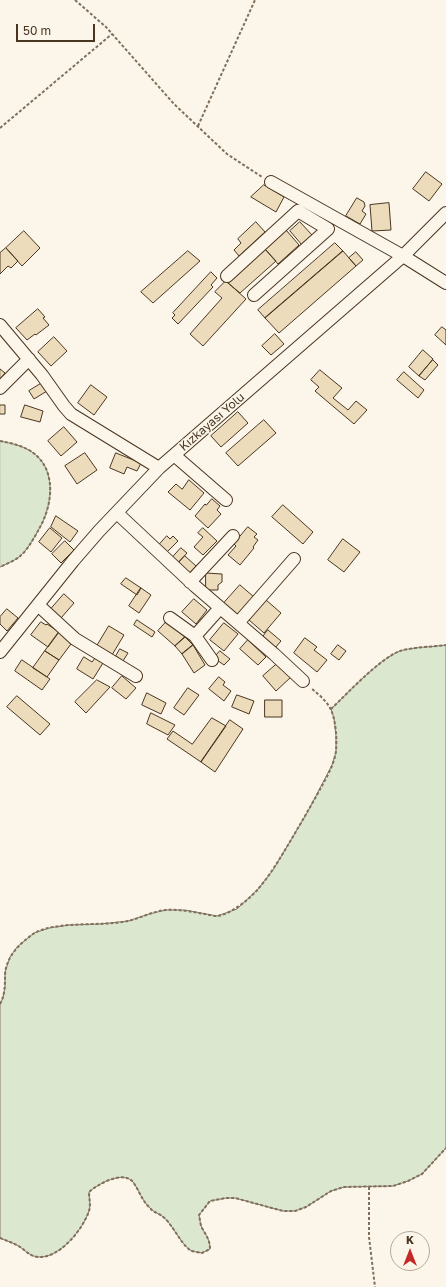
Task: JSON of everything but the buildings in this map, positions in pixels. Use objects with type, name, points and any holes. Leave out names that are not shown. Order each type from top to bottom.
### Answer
[{"type":"street","points":[[270,182],[403,256],[446,283]]},
{"type":"street","points":[[227,276],[298,211],[299,198]]},
{"type":"street","points":[[254,295],[328,229],[298,211]]},
{"type":"street","name":"Kızkayası Yolu","points":[[2,644],[38,605],[73,560],[159,468],[403,256],[446,213]]},
{"type":"street","points":[[0,325],[42,374],[71,414],[159,468]]},
{"type":"street","points":[[0,388],[29,359]]},
{"type":"street","points":[[174,455],[226,500]]},
{"type":"street","points":[[117,513],[190,582],[303,681]]},
{"type":"street","points":[[190,582],[233,536]]},
{"type":"street","points":[[238,623],[294,559]]},
{"type":"street","points":[[38,605],[75,639],[136,676]]},
{"type":"street","points":[[195,636],[220,608]]},
{"type":"street","points":[[170,618],[195,636],[212,660]]},
{"type":"path","points":[[75,0],[106,27],[174,104],[227,154],[270,182]]},
{"type":"path","points":[[198,126],[255,0]]},
{"type":"path","points":[[0,128],[112,34]]},
{"type":"path","points":[[0,441],[17,444],[30,450],[39,457],[46,468],[50,482],[51,496],[45,519],[32,541],[19,557],[0,567]]},
{"type":"path","points":[[331,709],[373,670],[400,651],[446,645]]},
{"type":"path","points":[[0,1004],[5,988],[5,972],[10,957],[17,947],[34,933],[49,928],[69,925],[128,921],[166,910],[185,910],[217,916],[237,908],[258,889],[273,870],[307,814],[332,765],[336,752],[334,718],[331,709],[323,699],[303,681]]},
{"type":"path","points":[[0,1238],[21,1247],[33,1256],[46,1256],[54,1254],[67,1243],[84,1223],[90,1209],[89,1192],[107,1182],[124,1176],[133,1182],[149,1208],[156,1214],[162,1216],[168,1222],[190,1250],[202,1253],[210,1249],[210,1243],[201,1226],[199,1215],[210,1201],[235,1198],[283,1210],[295,1211],[316,1202],[330,1191],[344,1187],[393,1186],[408,1181],[422,1174],[446,1148]]},
{"type":"path","points":[[369,1187],[369,1237],[375,1287]]},
{"type":"green space","points":[[0,441],[22,447],[38,457],[45,466],[49,476],[50,498],[44,519],[33,540],[19,557],[0,567]]},
{"type":"green space","points":[[446,645],[446,1148],[422,1174],[408,1181],[393,1186],[344,1187],[331,1191],[306,1207],[295,1211],[283,1211],[235,1198],[210,1201],[199,1215],[201,1226],[208,1238],[210,1246],[210,1249],[202,1253],[191,1251],[186,1247],[166,1219],[153,1211],[147,1205],[133,1182],[123,1177],[104,1182],[89,1192],[90,1209],[82,1226],[70,1241],[55,1253],[47,1256],[36,1257],[15,1244],[0,1238],[0,1004],[5,987],[5,972],[10,957],[17,947],[34,933],[49,928],[69,925],[128,921],[166,910],[185,910],[217,916],[237,909],[258,889],[273,870],[307,813],[332,765],[336,752],[336,736],[334,718],[331,709],[373,669],[392,655],[405,650]]}]
